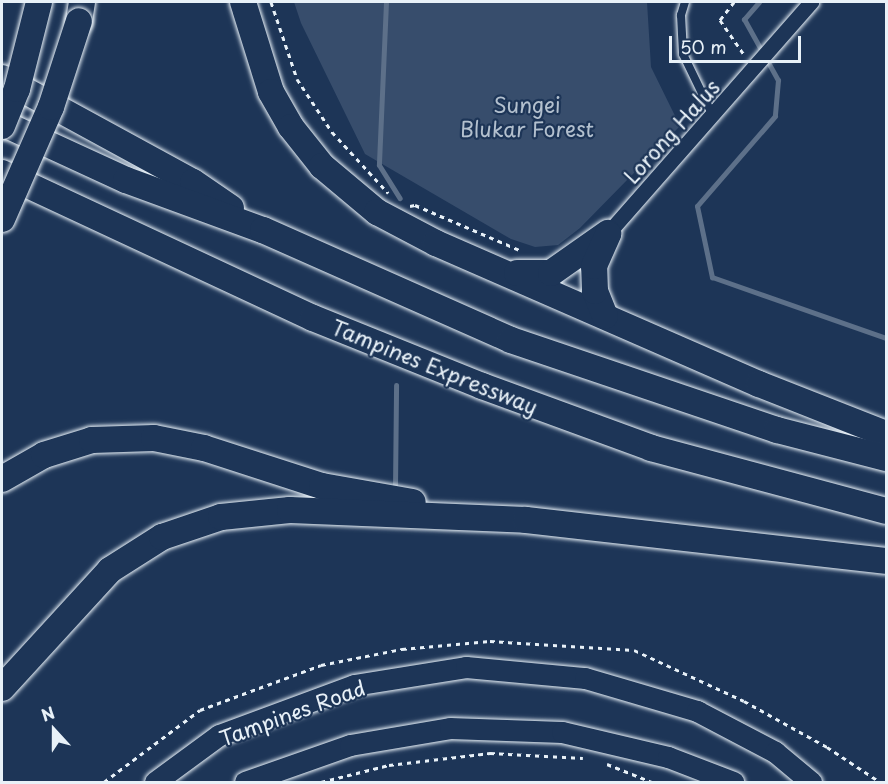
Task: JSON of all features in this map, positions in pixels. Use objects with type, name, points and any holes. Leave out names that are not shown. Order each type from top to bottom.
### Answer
[{"type":"highway","points":[[39,2],[17,89],[2,124],[126,180],[263,230],[511,340],[777,430],[886,458]]},
{"type":"highway","points":[[2,219],[51,107],[82,2]]},
{"type":"highway","points":[[243,2],[271,92],[291,127],[322,166],[377,212],[436,243],[831,415],[886,434]]},
{"type":"highway","points":[[2,78],[193,182],[263,230]]},
{"type":"highway","name":"Tampines Expressway","points":[[2,173],[313,318],[482,386],[651,448],[886,511]]},
{"type":"highway","points":[[505,273],[551,273],[608,233]]},
{"type":"highway","points":[[604,316],[595,291],[594,266],[608,233]]},
{"type":"highway","points":[[2,479],[44,455],[92,440],[154,438],[204,448],[322,486],[526,520],[886,561]]},
{"type":"highway","points":[[2,688],[36,647],[110,570],[162,537],[221,517],[290,510],[526,520]]},
{"type":"main road","name":"Tampines Road","points":[[155,783],[219,735],[354,685],[466,667],[585,678],[698,711],[775,752],[811,783]]},
{"type":"main road","points":[[245,783],[350,745],[450,728],[562,732],[668,757],[733,783]]},
{"type":"street","name":"Lorong Halus","points":[[608,233],[811,2]]},
{"type":"lane","points":[[685,2],[681,15],[683,54],[713,115]]},
{"type":"path","points":[[271,2],[297,79],[332,132],[361,168],[387,189],[390,198]]},
{"type":"path","points":[[734,2],[720,20],[757,65]]},
{"type":"path","points":[[406,208],[415,205],[526,253]]},
{"type":"path","points":[[827,747],[880,783]]},
{"type":"path","points":[[321,783],[389,765],[490,753],[595,759]]},
{"type":"path","points":[[605,763],[652,783]]},
{"type":"green space","name":"Sungei Blukar Forest","points":[[294,2],[647,2],[651,67],[680,126],[580,228],[558,245],[535,247],[511,239],[365,154],[301,23]]},
{"type":"waterway","points":[[386,2],[379,165],[400,198]]},
{"type":"waterway","points":[[759,2],[744,19],[778,80],[775,116],[697,206],[712,277],[886,338]]},
{"type":"waterway","points":[[395,488],[396,385]]}]
